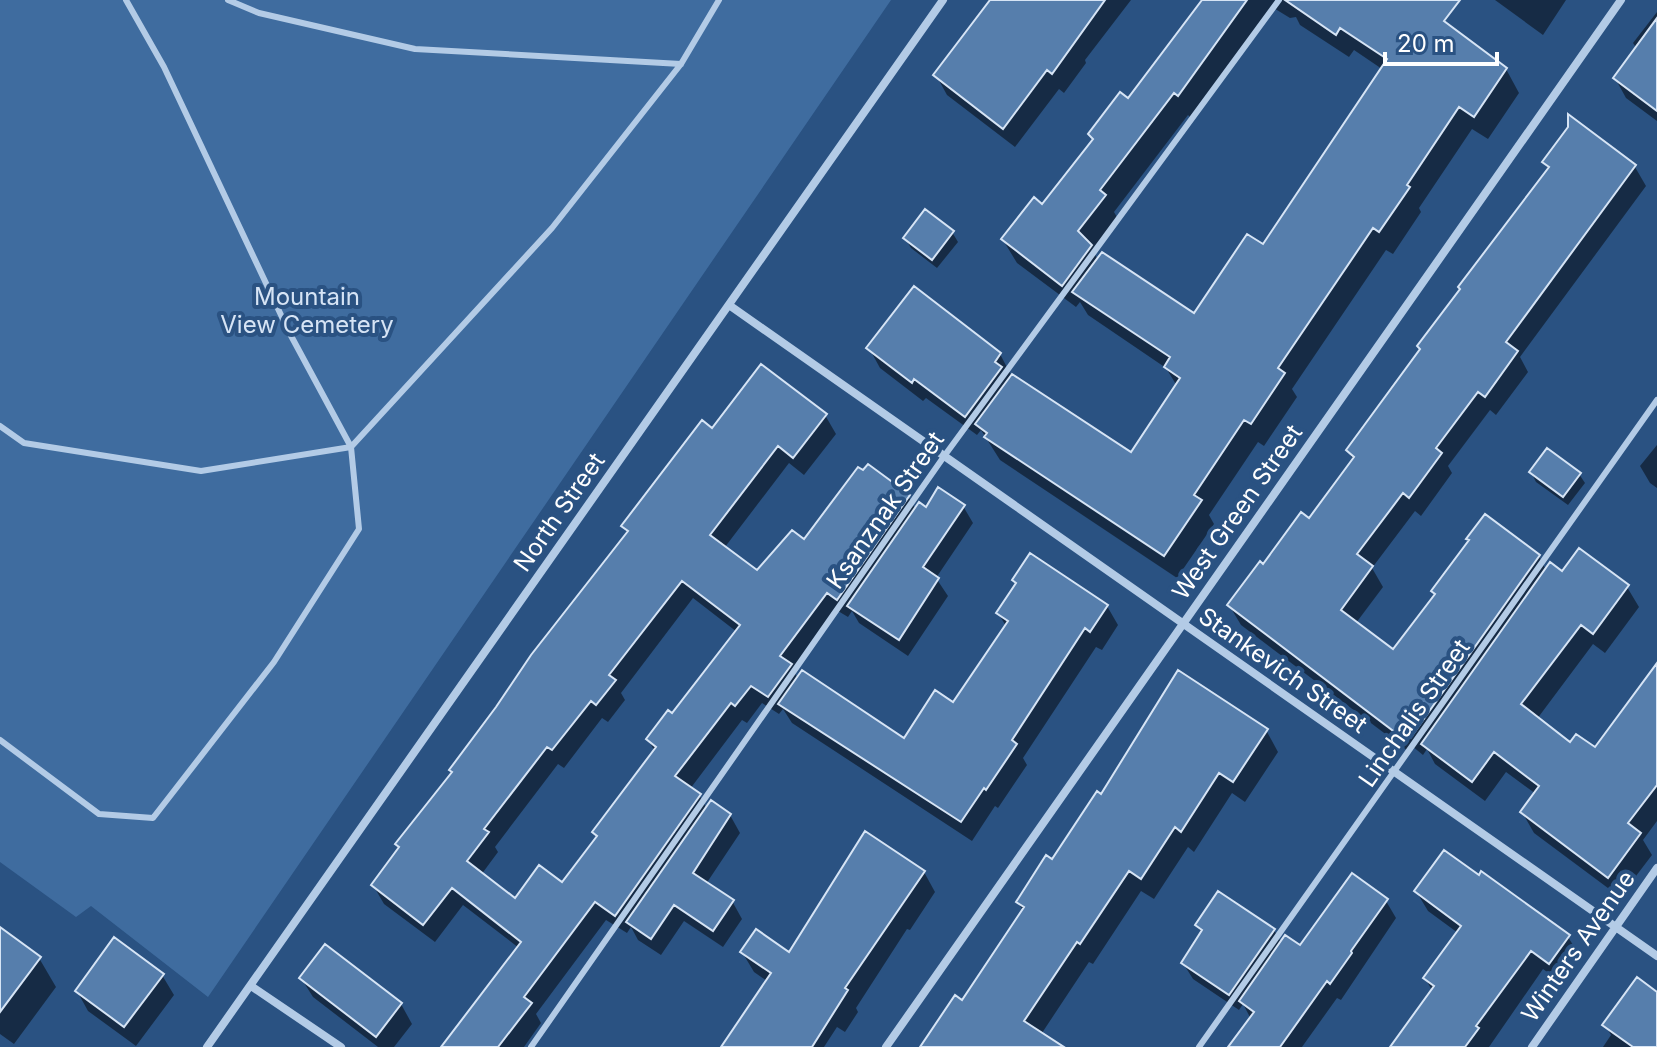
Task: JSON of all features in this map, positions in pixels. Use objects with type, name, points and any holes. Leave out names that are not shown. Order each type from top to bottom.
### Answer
[{"type":"street","name":"North Street","points":[[207,1047],[943,0]]},
{"type":"street","name":"West Green Street","points":[[886,1047],[1621,0]]},
{"type":"street","name":"Stankevich Street","points":[[729,305],[1657,956]]},
{"type":"street","name":"Winters Avenue","points":[[1532,1047],[1657,868]]},
{"type":"street","points":[[251,986],[341,1047]]},
{"type":"lane","points":[[0,740],[99,814],[153,818],[274,662],[359,529],[351,447],[289,332],[164,67],[126,0]]},
{"type":"lane","points":[[228,0],[259,13],[415,49],[681,64]]},
{"type":"lane","points":[[0,426],[24,443],[201,471],[351,447],[552,228],[681,64],[719,0]]},
{"type":"lane","name":"Ksanznak Street","points":[[531,1047],[945,455],[1279,0]]},
{"type":"lane","name":"Linchalis Street","points":[[1199,1047],[1657,400]]},
{"type":"green space","name":"Mountain View Cemetery","points":[[0,0],[891,0],[208,997],[91,906],[76,917],[0,862]]},
{"type":"building","points":[[990,0],[1105,0],[1052,74],[1047,70],[1003,129],[933,75]]},
{"type":"building","points":[[1202,0],[1247,0],[1178,96],[1174,93],[1100,190],[1106,195],[1078,231],[1092,245],[1062,286],[1001,239],[1034,197],[1042,204],[1093,139],[1088,134],[1120,92],[1128,98]]},
{"type":"building","points":[[1285,0],[1460,0],[1444,21],[1507,68],[1474,117],[1459,107],[1379,232],[1373,228],[1278,368],[1285,373],[1251,424],[1244,420],[1194,495],[1202,500],[1164,556],[984,437],[987,433],[975,424],[1012,374],[1131,452],[1180,378],[1164,367],[1170,357],[1072,292],[1102,252],[1194,313],[1247,234],[1263,244],[1387,59],[1340,28],[1336,35]]},
{"type":"building","points":[[1657,18],[1657,111],[1613,78]]},
{"type":"building","points":[[1568,114],[1636,165],[1506,342],[1518,351],[1485,397],[1478,392],[1436,448],[1442,453],[1409,498],[1403,493],[1357,554],[1373,566],[1341,610],[1393,649],[1435,594],[1431,591],[1485,514],[1540,555],[1411,737],[1400,728],[1396,733],[1227,605],[1260,561],[1263,564],[1301,512],[1309,518],[1354,457],[1346,450],[1420,349],[1417,346],[1460,289],[1458,287],[1549,167],[1542,162],[1568,127]]},
{"type":"building","points":[[925,209],[954,231],[932,260],[903,238]]},
{"type":"building","points":[[914,286],[1001,353],[995,362],[1002,367],[965,417],[914,379],[912,383],[866,348]]},
{"type":"building","points":[[761,364],[827,414],[793,458],[778,446],[710,535],[757,570],[792,530],[804,539],[858,467],[863,470],[868,464],[910,495],[837,600],[827,593],[780,656],[792,664],[768,697],[751,686],[735,706],[731,703],[675,776],[701,794],[615,916],[595,902],[524,997],[532,1003],[498,1047],[441,1047],[521,942],[452,888],[423,925],[371,885],[399,847],[395,844],[452,772],[449,770],[531,655],[628,531],[621,526],[702,420],[712,428]],"holes":[[[682,581],[740,625],[672,713],[668,710],[646,739],[656,747],[592,832],[597,836],[562,882],[539,865],[515,898],[467,861],[489,832],[484,829],[547,747],[552,750],[591,701],[596,705],[616,680],[609,675]]]},
{"type":"building","points":[[1547,448],[1581,473],[1563,497],[1529,472]]},
{"type":"building","points":[[938,487],[965,505],[923,567],[939,578],[899,640],[847,606],[919,502],[926,507]]},
{"type":"building","points":[[1579,548],[1629,585],[1593,634],[1581,625],[1521,704],[1570,742],[1576,734],[1595,747],[1657,663],[1657,785],[1628,823],[1641,833],[1608,878],[1520,812],[1539,786],[1494,752],[1472,782],[1421,744],[1550,562],[1562,571]]},
{"type":"building","points":[[1030,553],[1108,605],[1090,632],[1085,628],[1012,740],[1017,744],[961,822],[778,704],[802,670],[904,738],[935,690],[953,702],[1008,621],[996,613],[1016,583],[1012,580]]},
{"type":"building","points":[[1178,670],[1268,729],[1233,782],[1219,773],[1181,832],[1175,827],[1141,879],[1129,871],[1024,1021],[1064,1047],[920,1047],[955,995],[962,1000],[1024,907],[1016,902],[1046,855],[1052,859],[1097,791],[1101,794]]},
{"type":"building","points":[[711,800],[731,814],[693,873],[734,900],[713,931],[674,905],[651,939],[626,922]]},
{"type":"building","points":[[865,831],[925,871],[845,988],[848,990],[812,1047],[721,1047],[771,973],[740,952],[756,929],[789,952]]},
{"type":"building","points":[[1444,850],[1479,875],[1481,871],[1570,935],[1549,964],[1531,951],[1476,1026],[1479,1028],[1465,1047],[1390,1047],[1434,986],[1423,978],[1461,926],[1414,891]]},
{"type":"building","points":[[1352,873],[1388,899],[1330,984],[1327,981],[1280,1047],[1228,1047],[1254,1012],[1239,1001],[1285,935],[1300,945]]},
{"type":"building","points":[[1218,891],[1275,929],[1229,995],[1181,963],[1202,930],[1195,925]]},
{"type":"building","points":[[0,927],[41,957],[0,1012]]},
{"type":"building","points":[[114,937],[164,974],[124,1027],[75,991]]},
{"type":"building","points":[[325,944],[402,1003],[376,1037],[299,978]]},
{"type":"building","points":[[1637,977],[1657,992],[1657,1047],[1633,1047],[1602,1025]]}]
